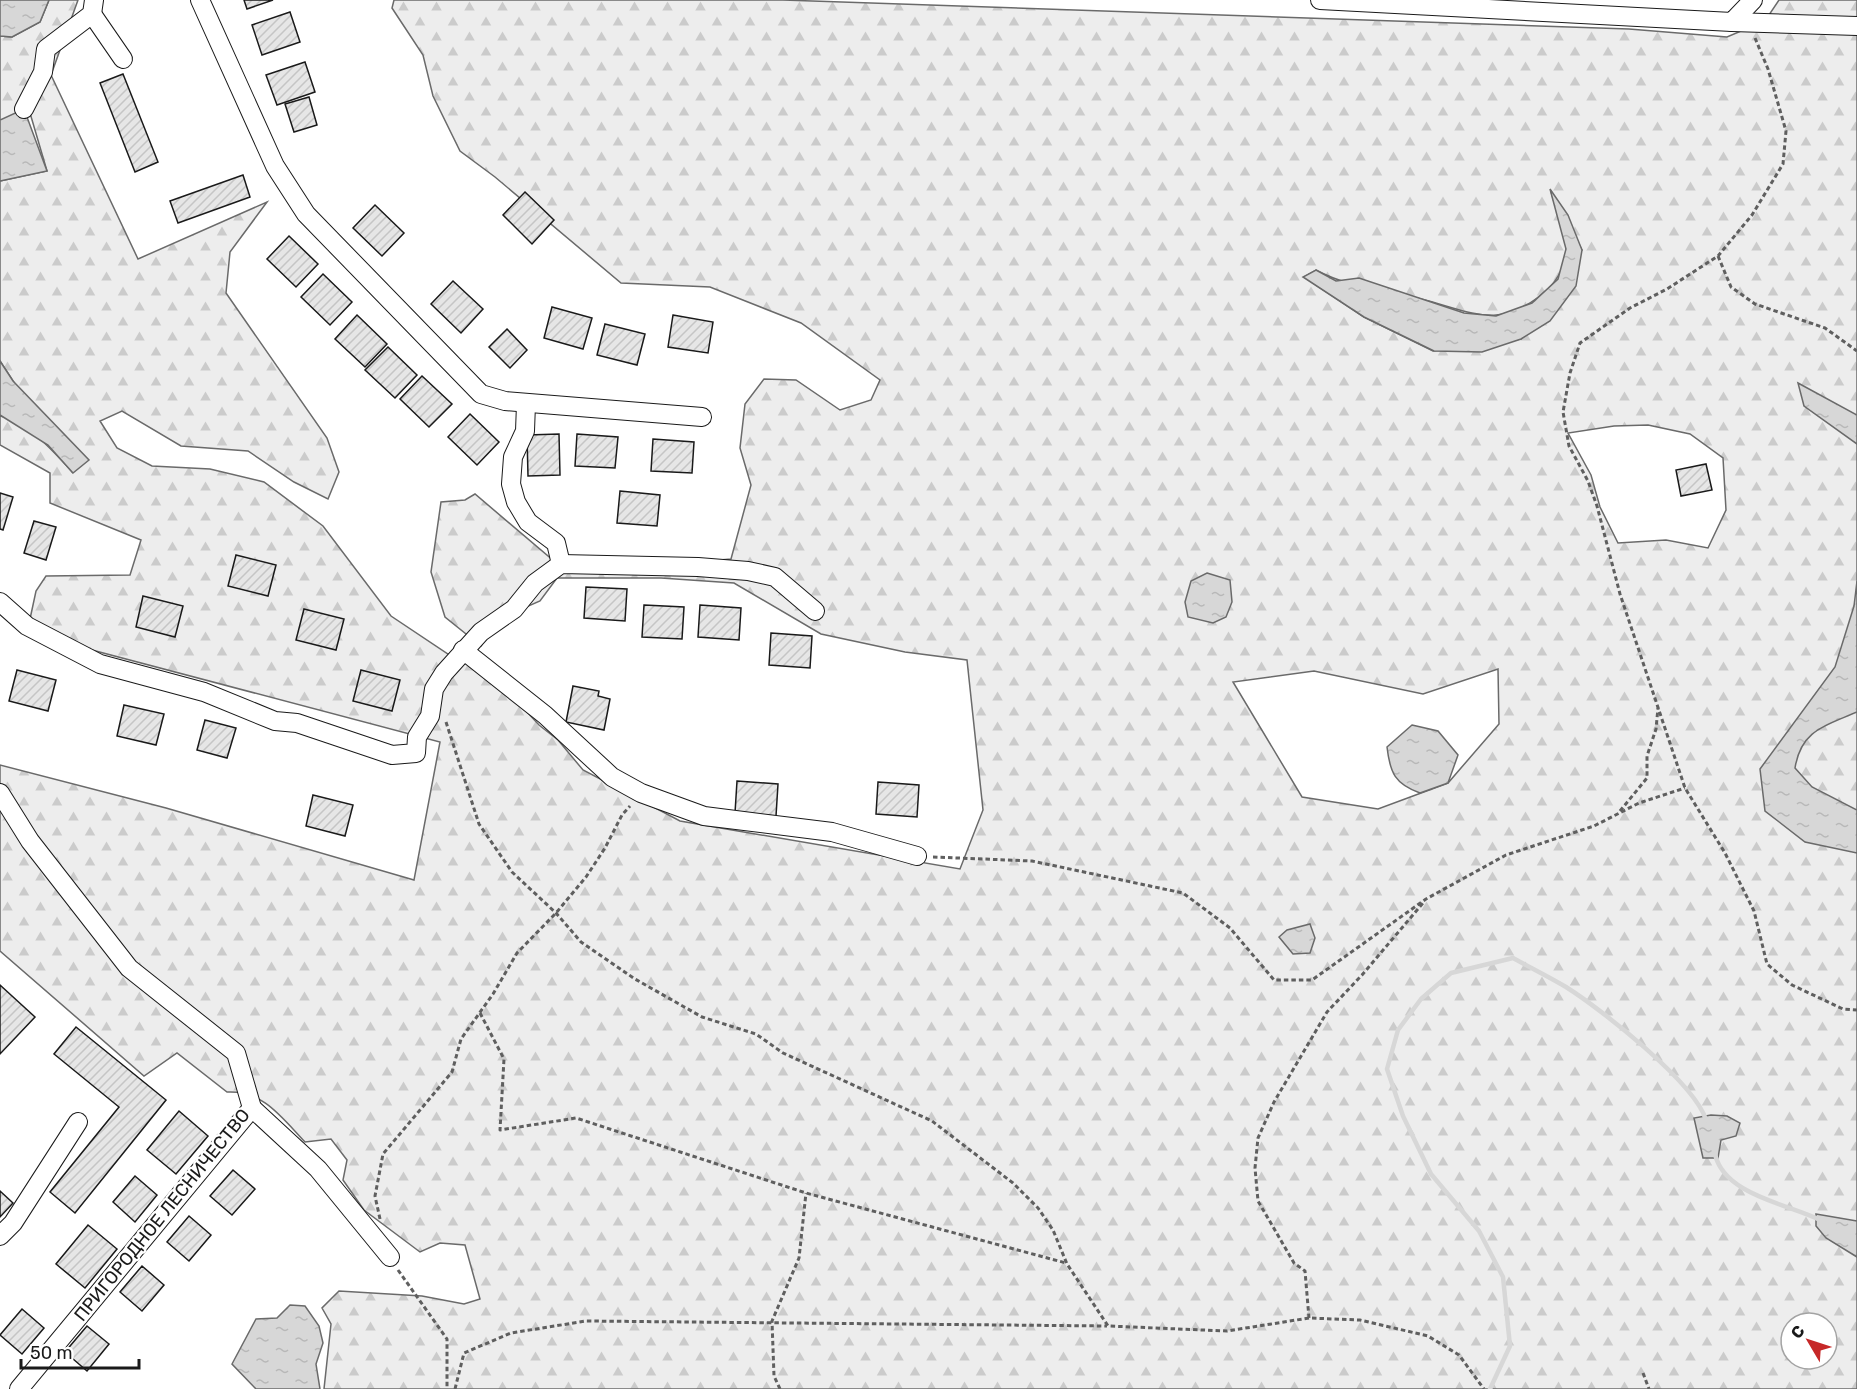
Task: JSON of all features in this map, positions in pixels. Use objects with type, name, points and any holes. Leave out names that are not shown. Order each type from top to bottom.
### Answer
[{"type":"street","points":[[200,0],[275,166],[306,214],[481,394],[526,404],[702,417]]},
{"type":"street","points":[[1320,0],[1732,22],[1857,26]]},
{"type":"street","points":[[1732,22],[1753,0]]},
{"type":"street","points":[[24,109],[43,72],[46,48],[93,7],[123,59]]},
{"type":"street","points":[[526,404],[525,431],[513,458],[511,484],[516,502],[528,522],[556,543],[561,564]]},
{"type":"street","points":[[0,602],[27,626],[100,663],[204,692],[274,721],[297,723],[392,755],[416,753],[417,737],[430,716],[434,689],[463,650],[481,632],[514,609],[535,583],[561,564],[698,567],[748,571],[775,577],[815,611]]},
{"type":"street","points":[[463,650],[545,715],[612,777],[641,794],[704,816],[832,832],[917,856]]},
{"type":"street","name":"ПРИГОРОДНОЕ ЛЕСНИЧЕСТВО","points":[[0,793],[30,842],[129,968],[236,1053],[252,1108],[19,1389]]},
{"type":"street","points":[[252,1108],[318,1169],[390,1257]]},
{"type":"street","points":[[0,1236],[13,1223],[78,1122]]},
{"type":"path","points":[[1732,22],[1754,36],[1768,69],[1786,131],[1783,164],[1752,215],[1718,256],[1667,289],[1630,308],[1580,343],[1570,373],[1563,412],[1569,446],[1594,497],[1620,594],[1685,788],[1725,853],[1754,911],[1767,964],[1792,985],[1843,1009],[1857,1010]]},
{"type":"path","points":[[1718,256],[1731,287],[1755,304],[1825,328],[1857,351]]},
{"type":"path","points":[[1617,814],[1647,778],[1647,756],[1656,729],[1658,707]]},
{"type":"path","points":[[445,717],[479,824],[512,872],[556,913],[581,942],[669,999],[702,1017],[756,1034],[783,1053],[932,1121],[1013,1183],[1038,1208],[1053,1230],[1067,1264],[1108,1326]]},
{"type":"path","points":[[917,856],[1032,861],[1183,893],[1230,928],[1274,980],[1312,980],[1426,899],[1506,855],[1594,826],[1639,802],[1685,788]]},
{"type":"path","points":[[382,1227],[375,1196],[383,1154],[452,1072],[461,1039],[517,953],[556,913],[605,849],[621,815],[641,794]]},
{"type":"path","points":[[1309,1318],[1305,1271],[1294,1263],[1258,1201],[1255,1168],[1258,1138],[1274,1102],[1327,1012],[1362,975],[1426,899]]},
{"type":"path","points":[[480,1013],[504,1059],[500,1130],[576,1118],[806,1193],[1067,1264]]},
{"type":"path","points":[[780,1389],[774,1376],[772,1321],[799,1258],[806,1193]]},
{"type":"path","points":[[390,1257],[447,1339],[447,1389]]},
{"type":"path","points":[[455,1389],[464,1353],[511,1333],[585,1321],[1108,1326],[1227,1331],[1309,1318],[1360,1320],[1428,1336],[1459,1356],[1484,1389]]},
{"type":"path","points":[[1643,1373],[1649,1389]]},
{"type":"green space","points":[[49,0],[78,0],[51,75],[138,259],[267,202],[230,252],[226,293],[327,438],[339,472],[328,499],[294,482],[248,451],[181,446],[122,411],[100,421],[117,448],[152,466],[210,469],[264,482],[323,526],[391,616],[448,654],[479,660],[539,725],[558,740],[583,770],[680,821],[960,869],[983,810],[967,660],[905,652],[821,634],[734,583],[661,578],[557,578],[540,601],[499,619],[481,646],[445,617],[431,572],[441,502],[465,500],[475,494],[554,561],[638,567],[731,559],[751,485],[740,448],[745,404],[764,379],[796,380],[840,410],[871,400],[880,380],[801,323],[710,287],[621,283],[495,177],[460,151],[433,96],[423,55],[392,8],[394,0],[783,0],[1629,29],[1727,37],[1765,21],[1779,0],[1857,0],[1857,1389],[324,1389],[331,1324],[322,1308],[339,1291],[422,1296],[464,1304],[480,1299],[465,1245],[440,1243],[420,1252],[364,1210],[343,1180],[347,1160],[331,1139],[305,1142],[271,1107],[251,1096],[227,1092],[177,1053],[144,1076],[0,951],[0,765],[166,808],[414,880],[440,742],[73,645],[30,619],[36,591],[46,576],[130,575],[141,540],[50,503],[50,473],[0,445],[0,416],[30,431],[49,447],[73,473],[0,361],[0,181],[47,171],[30,113],[0,121],[0,36],[12,37],[40,22]],"holes":[[[1551,191],[1582,250],[1521,339],[1433,351],[1364,317],[1304,277],[1316,270],[1354,285],[1421,299],[1472,313],[1486,315],[1516,311],[1548,289],[1563,265],[1566,242]],[[1648,425],[1690,434],[1723,458],[1726,510],[1708,548],[1666,540],[1618,543],[1600,507],[1591,475],[1568,433],[1614,426]],[[1498,669],[1499,724],[1448,783],[1378,809],[1302,797],[1233,682],[1314,671],[1423,694]]]},
{"type":"water","points":[[0,0],[49,0],[40,22],[12,37],[0,36]]},
{"type":"water","points":[[24,109],[47,171],[0,181],[0,120]]},
{"type":"water","points":[[1550,189],[1568,215],[1582,250],[1576,286],[1550,321],[1521,339],[1482,352],[1434,351],[1364,317],[1303,277],[1316,270],[1336,281],[1359,278],[1464,313],[1496,316],[1532,303],[1558,279],[1566,249]]},
{"type":"water","points":[[0,361],[13,381],[89,460],[73,473],[48,445],[0,415]]},
{"type":"water","points":[[1798,383],[1857,415],[1857,444],[1804,406]]},
{"type":"water","points":[[1207,573],[1230,580],[1232,602],[1226,617],[1213,623],[1188,617],[1185,602],[1191,581]]},
{"type":"water","points":[[1857,581],[1857,712],[1825,726],[1809,737],[1798,755],[1795,768],[1812,787],[1857,810],[1857,853],[1805,842],[1765,811],[1760,769],[1835,667],[1854,606]]},
{"type":"water","points":[[1412,725],[1438,731],[1458,755],[1448,783],[1420,793],[1405,786],[1395,776],[1387,747]]},
{"type":"water","points":[[1310,924],[1315,938],[1310,953],[1293,954],[1279,937],[1287,930]]},
{"type":"water","points":[[1711,1115],[1727,1116],[1740,1123],[1736,1136],[1721,1140],[1718,1158],[1703,1158],[1694,1118]]},
{"type":"water","points":[[1816,1214],[1857,1221],[1857,1257],[1826,1238],[1816,1226]]},
{"type":"water","points":[[290,1305],[305,1306],[319,1326],[323,1343],[316,1364],[320,1389],[256,1389],[232,1364],[256,1319],[277,1318]]},
{"type":"building","points":[[244,0],[273,0],[247,9]]},
{"type":"building","points":[[290,12],[300,42],[262,55],[252,25]]},
{"type":"building","points":[[305,62],[315,92],[277,105],[266,75]]},
{"type":"building","points":[[123,74],[158,162],[135,172],[100,83]]},
{"type":"building","points":[[309,97],[317,125],[294,132],[285,104]]},
{"type":"building","points":[[243,175],[250,197],[178,223],[170,201]]},
{"type":"building","points":[[525,192],[554,220],[532,244],[503,215]]},
{"type":"building","points":[[375,205],[404,233],[382,256],[353,228]]},
{"type":"building","points":[[289,236],[318,264],[296,287],[267,259]]},
{"type":"building","points":[[323,274],[352,302],[330,325],[301,297]]},
{"type":"building","points":[[453,281],[483,309],[461,333],[431,304]]},
{"type":"building","points":[[552,307],[592,318],[583,349],[544,338]]},
{"type":"building","points":[[357,315],[387,344],[365,367],[335,339]]},
{"type":"building","points":[[673,315],[713,322],[708,353],[668,347]]},
{"type":"building","points":[[605,324],[645,334],[637,365],[597,355]]},
{"type":"building","points":[[507,329],[527,350],[510,368],[489,347]]},
{"type":"building","points":[[388,347],[417,375],[395,398],[365,370]]},
{"type":"building","points":[[422,376],[452,404],[429,427],[400,399]]},
{"type":"building","points":[[470,414],[499,442],[477,465],[448,437]]},
{"type":"building","points":[[559,434],[560,475],[528,476],[527,435]]},
{"type":"building","points":[[577,434],[618,437],[615,468],[575,466]]},
{"type":"building","points":[[653,439],[694,442],[692,473],[651,471]]},
{"type":"building","points":[[1706,464],[1712,490],[1681,496],[1676,470]]},
{"type":"building","points":[[620,491],[660,495],[657,526],[617,523]]},
{"type":"building","points":[[0,493],[13,497],[3,530],[0,529]]},
{"type":"building","points":[[34,521],[56,527],[46,560],[24,553]]},
{"type":"building","points":[[236,555],[276,565],[268,596],[228,586]]},
{"type":"building","points":[[586,587],[627,589],[625,621],[584,618]]},
{"type":"building","points":[[143,596],[183,606],[175,637],[136,627]]},
{"type":"building","points":[[644,605],[684,607],[682,639],[642,637]]},
{"type":"building","points":[[700,605],[741,608],[739,640],[698,637]]},
{"type":"building","points":[[304,609],[344,619],[336,650],[296,640]]},
{"type":"building","points":[[771,633],[812,636],[810,668],[769,665]]},
{"type":"building","points":[[17,670],[56,680],[48,711],[9,701]]},
{"type":"building","points":[[361,670],[400,680],[392,711],[353,701]]},
{"type":"building","points":[[573,686],[599,691],[598,696],[610,699],[604,730],[566,722]]},
{"type":"building","points":[[124,705],[164,714],[156,745],[117,736]]},
{"type":"building","points":[[205,720],[236,728],[227,758],[197,750]]},
{"type":"building","points":[[737,781],[778,784],[776,816],[735,813]]},
{"type":"building","points":[[878,782],[919,785],[917,817],[876,814]]},
{"type":"building","points":[[313,795],[353,805],[345,836],[306,826]]},
{"type":"building","points":[[0,985],[35,1017],[0,1054]]},
{"type":"building","points":[[76,1027],[166,1100],[75,1213],[50,1192],[119,1107],[54,1054]]},
{"type":"building","points":[[179,1111],[208,1136],[176,1174],[147,1150]]},
{"type":"building","points":[[233,1170],[255,1189],[232,1215],[210,1196]]},
{"type":"building","points":[[135,1176],[157,1195],[135,1222],[113,1202]]},
{"type":"building","points":[[0,1191],[13,1203],[0,1217]]},
{"type":"building","points":[[189,1216],[211,1235],[189,1261],[167,1242]]},
{"type":"building","points":[[88,1225],[117,1249],[85,1288],[56,1264]]},
{"type":"building","points":[[142,1266],[164,1285],[142,1311],[120,1292]]},
{"type":"building","points":[[22,1309],[44,1328],[22,1354],[0,1335]]},
{"type":"building","points":[[87,1326],[109,1344],[87,1371],[65,1352]]},
{"type":"waterway","points":[[1490,1389],[1510,1346],[1503,1277],[1479,1231],[1431,1174],[1403,1116],[1387,1069],[1398,1030],[1421,999],[1451,973],[1513,958],[1566,987],[1623,1029],[1666,1067],[1698,1105],[1706,1120]]},
{"type":"waterway","points":[[1715,1154],[1721,1168],[1744,1189],[1820,1220]]}]
